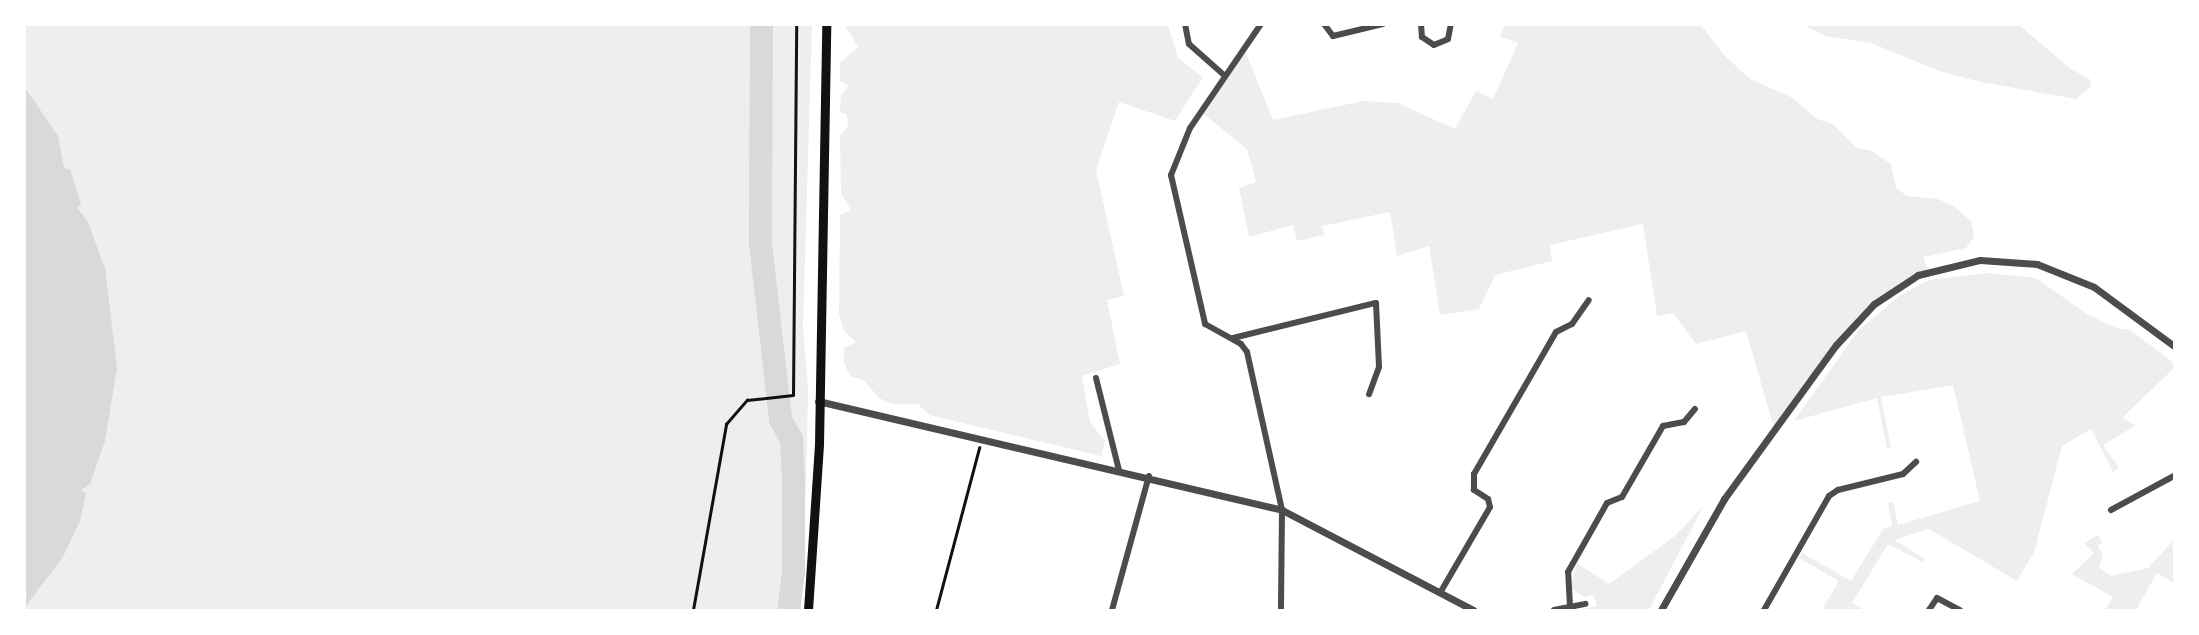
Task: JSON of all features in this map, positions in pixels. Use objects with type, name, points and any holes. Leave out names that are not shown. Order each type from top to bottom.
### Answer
[{"type":"main road","points":[[808,611],[816,533],[826,24]]},
{"type":"street","points":[[1185,24],[1189,44],[1224,76]]},
{"type":"street","points":[[1261,24],[1183,139],[1171,175],[1205,324],[1233,338],[1247,352],[1282,510],[1281,611]]},
{"type":"street","points":[[1324,24],[1334,36],[1383,24]]},
{"type":"street","points":[[1412,24],[1421,26],[1425,41],[1439,45],[1450,35],[1451,24]]},
{"type":"street","points":[[1661,611],[1724,499],[1836,345],[1874,304],[1918,275],[1980,260],[2050,268],[2104,293],[2175,346]]},
{"type":"street","points":[[1440,593],[1490,507],[1488,499],[1474,490],[1474,474],[1556,332],[1572,324],[1589,300]]},
{"type":"street","points":[[1233,338],[1376,303],[1379,367],[1369,394]]},
{"type":"street","points":[[1096,378],[1119,470]]},
{"type":"street","points":[[818,401],[1282,510],[1473,611]]},
{"type":"street","points":[[1570,607],[1568,572],[1606,503],[1622,497],[1663,426],[1684,422],[1695,409]]},
{"type":"street","points":[[1764,611],[1829,496],[1838,490],[1903,474],[1916,462]]},
{"type":"street","points":[[2111,510],[2175,476]]},
{"type":"street","points":[[1112,611],[1149,477]]},
{"type":"street","points":[[1929,611],[1937,598],[1960,611]]},
{"type":"street","points":[[1554,611],[1585,604]]},
{"type":"path","points":[[693,611],[726,424],[744,402],[770,395],[793,396],[796,24]]},
{"type":"path","points":[[936,611],[980,438]]},
{"type":"shaded area","points":[[25,25],[812,25],[803,325],[808,390],[806,493],[792,610],[25,610]]},
{"type":"shaded area","points":[[845,25],[1168,25],[1178,58],[1203,77],[1175,121],[1119,102],[1096,170],[1124,296],[1107,300],[1120,364],[1082,376],[1090,422],[1105,441],[1101,456],[929,415],[918,404],[892,404],[879,398],[864,380],[850,376],[844,363],[844,348],[856,342],[844,331],[839,314],[840,215],[851,210],[841,193],[840,136],[848,126],[847,115],[840,112],[841,95],[849,86],[840,81],[840,63],[858,47]]},
{"type":"shaded area","points":[[1505,25],[1701,25],[1724,55],[1750,79],[1791,97],[1817,119],[1833,124],[1857,148],[1872,151],[1891,164],[1896,188],[1907,196],[1938,199],[1953,206],[1971,221],[1974,237],[1966,248],[1923,257],[1928,270],[1856,321],[1774,428],[1746,331],[1696,344],[1673,313],[1657,316],[1643,224],[1550,245],[1552,261],[1495,275],[1479,309],[1440,315],[1429,246],[1397,256],[1390,212],[1322,226],[1324,235],[1297,241],[1293,225],[1249,237],[1239,188],[1256,182],[1247,149],[1200,111],[1244,48],[1273,120],[1363,101],[1398,103],[1455,129],[1476,91],[1493,99],[1518,43],[1500,36]]},
{"type":"shaded area","points":[[1804,25],[2019,25],[2071,69],[2091,80],[2091,86],[2076,99],[1981,82],[1942,72],[1871,43],[1825,36]]},
{"type":"shaded area","points":[[24,86],[58,136],[64,168],[70,169],[81,204],[77,208],[87,220],[105,268],[117,368],[105,441],[90,484],[81,490],[86,494],[80,521],[63,557],[25,607]]},
{"type":"shaded area","points":[[1986,273],[2036,278],[2087,314],[2116,328],[2130,330],[2173,362],[2173,369],[2123,417],[2135,426],[2103,445],[2119,468],[2113,472],[2091,429],[2062,446],[2034,552],[2017,581],[1929,529],[1894,540],[1925,559],[1923,562],[1888,544],[1852,603],[1864,610],[1822,610],[1839,581],[1799,558],[1802,553],[1851,581],[1883,529],[1892,526],[1888,503],[1893,502],[1898,525],[1980,501],[1953,385],[1881,397],[1891,448],[1887,449],[1877,398],[1794,421],[1858,331],[1899,296],[1929,280]]},
{"type":"shaded area","points":[[1704,505],[1649,610],[1580,610],[1597,606],[1593,595],[1584,597],[1570,588],[1577,563],[1609,584],[1675,536]]},
{"type":"shaded area","points":[[2098,535],[2103,542],[2098,546],[2103,555],[2099,567],[2111,576],[2148,568],[2174,540],[2174,583],[2157,573],[2136,610],[2105,610],[2113,597],[2072,574],[2094,553],[2084,543]]},
{"type":"waterway","points":[[761,24],[760,243],[780,419],[791,439],[793,571],[788,610]]}]
